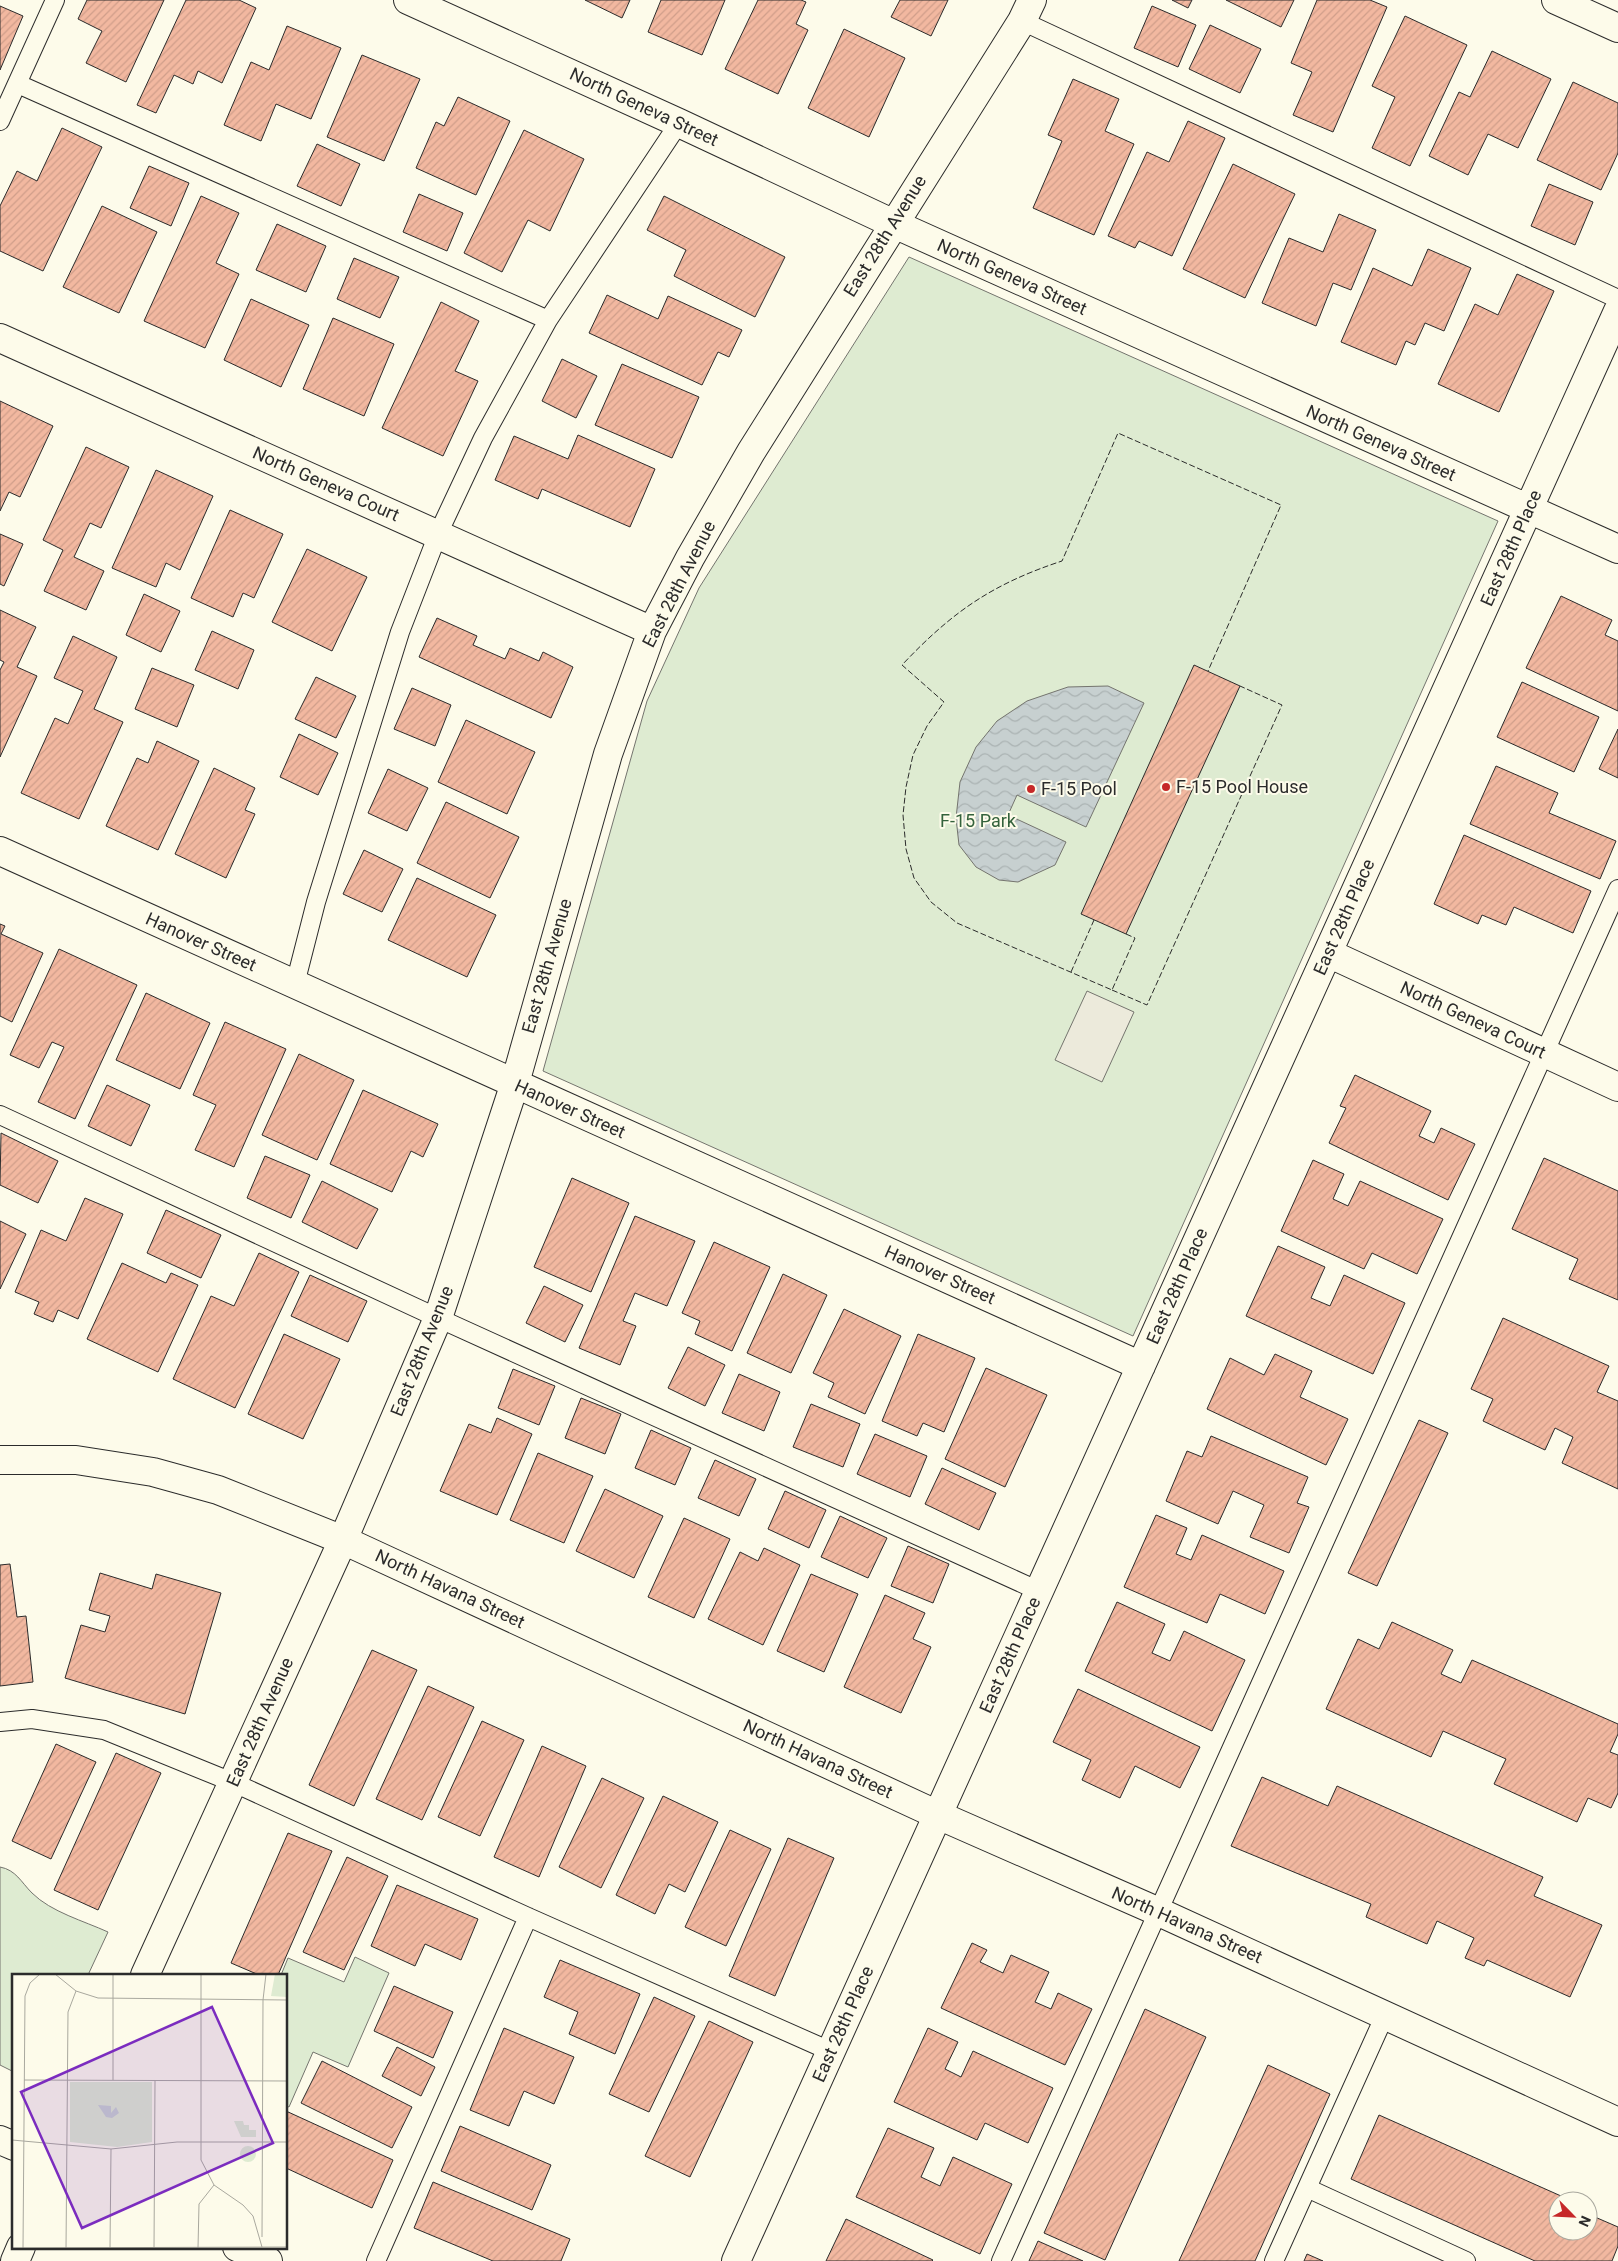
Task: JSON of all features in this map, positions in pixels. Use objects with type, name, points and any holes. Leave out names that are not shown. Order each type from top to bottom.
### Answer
[{"type":"street","name":"North Geneva Street","points":[[408,0],[679,123],[892,223],[1618,549]]},
{"type":"street","points":[[1556,0],[1618,28]]},
{"type":"street","name":"East 28th Avenue","points":[[145,1974],[343,1540],[438,1318],[515,1083],[594,797],[622,710],[652,631],[690,558],[751,452],[892,223],[1027,11]]},
{"type":"street","name":"East 28th Place","points":[[736,2261],[1618,311]]},
{"type":"street","name":"North Geneva Court","points":[[0,338],[652,631]]},
{"type":"street","name":"Hanover Street","points":[[0,851],[1141,1366]]},
{"type":"street","name":"North Geneva Court","points":[[1328,953],[1618,1087]]},
{"type":"street","name":"North Havana Street","points":[[0,1460],[76,1460],[153,1472],[218,1490],[343,1540],[938,1815],[1159,1912],[1618,2122]]},
{"type":"street","points":[[0,2140],[12,2145]]},
{"type":"street","points":[[15,2261],[21,2248]]},
{"type":"street","points":[[239,2248],[268,2261]]},
{"type":"lane","points":[[0,121],[55,0]]},
{"type":"lane","points":[[1027,11],[1618,299]]},
{"type":"lane","points":[[18,84],[548,320]]},
{"type":"lane","points":[[295,984],[316,902],[400,632],[438,534],[483,438],[548,320],[679,123]]},
{"type":"lane","points":[[1001,2261],[1618,889]]},
{"type":"lane","points":[[0,1115],[438,1318],[1039,1591]]},
{"type":"lane","points":[[0,1722],[32,1719],[104,1730],[232,1782],[528,1917],[830,2050]]},
{"type":"lane","points":[[376,2261],[528,1917]]},
{"type":"lane","points":[[1274,2261],[1385,2015]]},
{"type":"lane","points":[[1307,2188],[1466,2261]]},
{"type":"green space","name":"F-15 Park","points":[[909,257],[1498,521],[1133,1336],[543,1071],[647,701],[699,588]]},
{"type":"green space","points":[[0,1867],[18,1877],[32,1893],[49,1906],[108,1932],[88,1974],[12,1974],[12,2071],[0,2065]]},
{"type":"green space","points":[[355,1957],[389,1973],[348,2067],[313,2052],[288,2107],[288,1974],[281,1974],[288,1958],[344,1982]]},
{"type":"shaded area","points":[[1087,991],[1134,1012],[1102,1082],[1055,1060]]},
{"type":"water","name":"F-15 Pool","points":[[1108,686],[1144,703],[1086,827],[1017,795],[1008,815],[1066,842],[1055,865],[1018,882],[999,880],[976,867],[959,845],[956,818],[960,782],[976,747],[997,721],[1027,701],[1068,687]]},
{"type":"building","points":[[87,0],[164,0],[126,82],[86,63],[102,31],[78,19]]},
{"type":"building","points":[[186,0],[239,0],[256,8],[222,83],[198,71],[193,84],[174,75],[156,113],[137,105]]},
{"type":"building","points":[[585,0],[630,0],[622,18]]},
{"type":"building","points":[[661,0],[725,0],[702,55],[648,32]]},
{"type":"building","points":[[758,0],[801,0],[806,2],[796,24],[808,30],[778,94],[725,69]]},
{"type":"building","points":[[900,0],[948,0],[931,36],[891,17]]},
{"type":"building","points":[[1172,0],[1192,0],[1188,8]]},
{"type":"building","points":[[1226,0],[1294,0],[1281,27]]},
{"type":"building","points":[[1317,0],[1370,0],[1387,7],[1333,132],[1293,115],[1312,72],[1291,63]]},
{"type":"building","points":[[0,6],[23,16],[0,70]]},
{"type":"building","points":[[1152,6],[1196,25],[1178,67],[1134,48]]},
{"type":"building","points":[[1405,16],[1467,45],[1410,166],[1372,148],[1395,97],[1372,86]]},
{"type":"building","points":[[1210,25],[1261,49],[1240,93],[1189,69]]},
{"type":"building","points":[[287,26],[341,48],[311,119],[276,104],[261,141],[224,125],[251,62],[269,70]]},
{"type":"building","points":[[844,29],[905,58],[869,137],[808,108]]},
{"type":"building","points":[[1492,51],[1551,79],[1518,148],[1488,134],[1468,175],[1429,156],[1459,92],[1470,97]]},
{"type":"building","points":[[362,55],[420,79],[384,161],[327,137]]},
{"type":"building","points":[[1073,79],[1119,99],[1105,131],[1134,144],[1094,235],[1033,208],[1062,141],[1048,135]]},
{"type":"building","points":[[1573,82],[1618,103],[1618,153],[1601,190],[1537,160]]},
{"type":"building","points":[[458,97],[510,121],[476,195],[416,168],[436,122],[444,126]]},
{"type":"building","points":[[1188,121],[1225,138],[1172,256],[1139,241],[1135,248],[1108,236],[1147,152],[1169,162]]},
{"type":"building","points":[[62,128],[102,147],[43,271],[0,251],[0,206],[17,171],[37,181]]},
{"type":"building","points":[[524,130],[584,159],[550,231],[528,220],[502,272],[464,253]]},
{"type":"building","points":[[317,144],[360,164],[341,206],[297,186]]},
{"type":"building","points":[[1233,164],[1295,194],[1245,298],[1183,269]]},
{"type":"building","points":[[149,166],[189,183],[171,226],[130,208]]},
{"type":"building","points":[[1549,184],[1593,202],[1575,245],[1531,226]]},
{"type":"building","points":[[419,194],[463,213],[447,251],[403,232]]},
{"type":"building","points":[[201,196],[239,213],[216,263],[239,274],[205,348],[144,321]]},
{"type":"building","points":[[664,196],[785,257],[755,317],[674,276],[686,250],[647,230]]},
{"type":"building","points":[[102,206],[157,232],[119,313],[63,287]]},
{"type":"building","points":[[1339,214],[1376,230],[1351,290],[1333,283],[1316,326],[1262,303],[1289,238],[1323,252]]},
{"type":"building","points":[[277,224],[326,246],[306,292],[256,270]]},
{"type":"building","points":[[1428,249],[1471,268],[1444,331],[1425,323],[1415,345],[1406,341],[1396,365],[1341,342],[1373,268],[1412,286]]},
{"type":"building","points":[[354,258],[399,277],[380,318],[337,299]]},
{"type":"building","points":[[1517,274],[1554,291],[1499,412],[1438,384],[1475,304],[1498,315]]},
{"type":"building","points":[[607,295],[658,319],[668,296],[742,330],[729,357],[718,352],[702,385],[589,333]]},
{"type":"building","points":[[251,299],[309,325],[281,387],[224,360]]},
{"type":"building","points":[[441,302],[479,321],[455,371],[478,381],[443,456],[382,428]]},
{"type":"building","points":[[333,318],[394,344],[364,416],[303,389]]},
{"type":"building","points":[[562,359],[597,376],[576,418],[542,401]]},
{"type":"building","points":[[622,364],[699,397],[672,458],[595,425]]},
{"type":"building","points":[[0,401],[53,426],[20,497],[9,492],[0,511]]},
{"type":"building","points":[[578,435],[655,469],[630,527],[542,489],[538,499],[495,480],[514,436],[568,459]]},
{"type":"building","points":[[86,447],[129,467],[101,528],[90,523],[74,557],[104,571],[86,610],[44,591],[63,550],[43,540]]},
{"type":"building","points":[[156,470],[213,496],[180,570],[166,563],[156,587],[112,568]]},
{"type":"building","points":[[230,510],[283,534],[254,598],[243,593],[233,617],[191,598]]},
{"type":"building","points":[[0,534],[23,544],[4,586],[0,584]]},
{"type":"building","points":[[307,549],[367,577],[332,651],[272,622]]},
{"type":"building","points":[[144,594],[180,611],[161,652],[126,635]]},
{"type":"building","points":[[1561,596],[1612,620],[1605,635],[1618,641],[1618,711],[1526,668]]},
{"type":"building","points":[[0,610],[36,627],[17,667],[37,676],[0,757],[0,670],[4,662],[0,660]]},
{"type":"building","points":[[437,618],[477,636],[473,645],[505,659],[510,648],[539,661],[543,652],[573,667],[551,718],[419,657]]},
{"type":"building","points":[[212,631],[254,650],[238,689],[195,670]]},
{"type":"building","points":[[73,636],[117,657],[94,709],[123,722],[79,819],[21,793],[55,718],[68,724],[83,691],[54,678]]},
{"type":"building","name":"F-15 Pool House","points":[[1194,665],[1240,686],[1126,934],[1081,914]]},
{"type":"building","points":[[152,668],[194,685],[177,727],[135,709]]},
{"type":"building","points":[[316,677],[356,696],[336,738],[295,719]]},
{"type":"building","points":[[1522,682],[1599,717],[1574,772],[1497,737]]},
{"type":"building","points":[[412,688],[451,705],[435,746],[394,729]]},
{"type":"building","points":[[466,720],[535,752],[507,814],[438,782]]},
{"type":"building","points":[[1618,729],[1618,778],[1599,769]]},
{"type":"building","points":[[299,734],[338,753],[318,795],[280,777]]},
{"type":"building","points":[[157,741],[199,761],[158,850],[106,826],[137,758],[148,763]]},
{"type":"building","points":[[1496,766],[1558,793],[1549,813],[1616,841],[1600,879],[1470,824]]},
{"type":"building","points":[[214,768],[255,788],[245,810],[255,814],[226,878],[175,854]]},
{"type":"building","points":[[388,769],[428,788],[407,831],[368,813]]},
{"type":"building","points":[[446,802],[519,837],[490,898],[417,863]]},
{"type":"building","points":[[1464,835],[1591,891],[1573,933],[1514,907],[1506,925],[1482,915],[1478,924],[1434,904]]},
{"type":"building","points":[[364,850],[403,869],[382,912],[343,894]]},
{"type":"building","points":[[417,878],[496,915],[467,977],[388,940]]},
{"type":"building","points":[[0,924],[5,926],[1,934],[43,953],[12,1022],[0,1016]]},
{"type":"building","points":[[59,949],[137,985],[75,1119],[38,1102],[64,1047],[52,1042],[39,1068],[10,1055]]},
{"type":"building","points":[[146,993],[210,1023],[180,1089],[116,1060]]},
{"type":"building","points":[[225,1022],[286,1049],[234,1167],[195,1150],[216,1105],[193,1095]]},
{"type":"building","points":[[299,1054],[354,1080],[317,1160],[262,1135]]},
{"type":"building","points":[[1355,1075],[1431,1111],[1419,1136],[1434,1143],[1441,1128],[1475,1144],[1448,1200],[1329,1143],[1346,1108],[1340,1106]]},
{"type":"building","points":[[107,1085],[150,1105],[131,1146],[88,1126]]},
{"type":"building","points":[[363,1090],[438,1124],[423,1157],[411,1151],[392,1192],[330,1164]]},
{"type":"building","points":[[1,1133],[58,1161],[38,1203],[0,1185]]},
{"type":"building","points":[[265,1156],[310,1175],[291,1218],[247,1198]]},
{"type":"building","points":[[1544,1158],[1618,1191],[1618,1300],[1569,1279],[1578,1259],[1512,1229]]},
{"type":"building","points":[[1313,1160],[1344,1174],[1333,1199],[1348,1206],[1360,1181],[1443,1219],[1417,1274],[1372,1253],[1364,1269],[1281,1231]]},
{"type":"building","points":[[572,1178],[629,1203],[591,1292],[534,1267]]},
{"type":"building","points":[[322,1181],[378,1209],[357,1249],[302,1222]]},
{"type":"building","points":[[85,1198],[123,1214],[78,1319],[58,1310],[53,1322],[34,1314],[39,1302],[15,1292],[41,1230],[66,1241]]},
{"type":"building","points":[[166,1210],[221,1235],[201,1278],[147,1253]]},
{"type":"building","points":[[635,1216],[695,1241],[667,1306],[635,1293],[623,1321],[636,1326],[620,1365],[579,1348]]},
{"type":"building","points":[[0,1221],[26,1234],[0,1289]]},
{"type":"building","points":[[714,1242],[770,1267],[732,1351],[695,1334],[700,1321],[682,1313]]},
{"type":"building","points":[[1278,1246],[1325,1267],[1311,1298],[1330,1306],[1344,1275],[1405,1303],[1373,1374],[1246,1316]]},
{"type":"building","points":[[259,1253],[299,1272],[235,1408],[173,1379],[211,1296],[234,1306]]},
{"type":"building","points":[[122,1263],[166,1283],[171,1273],[198,1285],[158,1372],[87,1339]]},
{"type":"building","points":[[783,1274],[827,1295],[791,1373],[747,1353]]},
{"type":"building","points":[[310,1275],[367,1301],[348,1342],[291,1316]]},
{"type":"building","points":[[544,1286],[583,1305],[565,1342],[526,1323]]},
{"type":"building","points":[[844,1309],[901,1336],[865,1414],[828,1397],[834,1383],[813,1373]]},
{"type":"building","points":[[1503,1318],[1609,1366],[1597,1392],[1618,1401],[1618,1489],[1562,1463],[1573,1437],[1555,1428],[1545,1450],[1483,1421],[1493,1399],[1471,1389]]},
{"type":"building","points":[[284,1334],[340,1359],[303,1439],[248,1414]]},
{"type":"building","points":[[918,1334],[975,1358],[944,1432],[923,1423],[917,1436],[882,1421]]},
{"type":"building","points":[[688,1347],[725,1365],[705,1406],[668,1388]]},
{"type":"building","points":[[1275,1354],[1312,1371],[1300,1397],[1348,1419],[1326,1465],[1207,1409],[1230,1358],[1264,1375]]},
{"type":"building","points":[[986,1368],[1047,1395],[1005,1487],[945,1459]]},
{"type":"building","points":[[513,1369],[555,1386],[539,1425],[498,1408]]},
{"type":"building","points":[[739,1374],[780,1392],[764,1431],[722,1413]]},
{"type":"building","points":[[581,1398],[621,1414],[605,1454],[565,1438]]},
{"type":"building","points":[[811,1404],[860,1424],[843,1467],[793,1447]]},
{"type":"building","points":[[497,1418],[532,1434],[497,1515],[440,1491],[469,1424],[491,1433]]},
{"type":"building","points":[[1419,1420],[1448,1433],[1377,1586],[1348,1573]]},
{"type":"building","points":[[651,1430],[691,1448],[675,1485],[635,1468]]},
{"type":"building","points":[[875,1434],[927,1456],[910,1497],[857,1474]]},
{"type":"building","points":[[1211,1436],[1308,1477],[1297,1503],[1309,1507],[1289,1553],[1250,1537],[1264,1505],[1233,1491],[1218,1524],[1166,1501],[1187,1451],[1202,1457]]},
{"type":"building","points":[[538,1453],[593,1476],[564,1543],[510,1520]]},
{"type":"building","points":[[715,1460],[756,1479],[739,1516],[698,1498]]},
{"type":"building","points":[[942,1468],[996,1493],[979,1530],[925,1504]]},
{"type":"building","points":[[605,1489],[663,1516],[634,1578],[576,1551]]},
{"type":"building","points":[[785,1491],[826,1510],[809,1548],[768,1529]]},
{"type":"building","points":[[1156,1515],[1187,1528],[1176,1554],[1191,1560],[1202,1535],[1284,1571],[1265,1614],[1220,1594],[1207,1623],[1124,1587]]},
{"type":"building","points":[[840,1516],[887,1538],[868,1578],[821,1557]]},
{"type":"building","points":[[684,1518],[730,1539],[694,1618],[648,1597]]},
{"type":"building","points":[[908,1546],[949,1564],[933,1603],[891,1586]]},
{"type":"building","points":[[764,1548],[800,1565],[763,1645],[708,1619],[740,1552],[758,1561]]},
{"type":"building","points":[[10,1564],[17,1617],[26,1616],[33,1682],[0,1686],[0,1565]]},
{"type":"building","points":[[100,1573],[152,1589],[156,1574],[221,1593],[185,1714],[65,1678],[81,1625],[105,1632],[110,1616],[89,1610]]},
{"type":"building","points":[[811,1574],[858,1594],[824,1672],[777,1651]]},
{"type":"building","points":[[885,1595],[925,1613],[913,1639],[931,1647],[901,1713],[844,1687]]},
{"type":"building","points":[[1117,1602],[1165,1624],[1152,1653],[1170,1661],[1184,1631],[1245,1660],[1212,1731],[1085,1671]]},
{"type":"building","points":[[1392,1622],[1453,1650],[1441,1674],[1461,1683],[1472,1660],[1618,1724],[1618,1734],[1610,1752],[1618,1755],[1618,1793],[1611,1808],[1588,1798],[1577,1822],[1494,1784],[1506,1759],[1443,1731],[1431,1757],[1326,1709],[1358,1639],[1379,1649]]},
{"type":"building","points":[[372,1650],[417,1670],[354,1806],[309,1785]]},
{"type":"building","points":[[428,1686],[474,1707],[422,1820],[376,1799]]},
{"type":"building","points":[[1078,1689],[1200,1747],[1180,1788],[1135,1766],[1120,1798],[1082,1780],[1091,1760],[1053,1742]]},
{"type":"building","points":[[482,1721],[524,1740],[480,1836],[438,1817]]},
{"type":"building","points":[[56,1744],[96,1762],[51,1859],[12,1841]]},
{"type":"building","points":[[542,1746],[586,1766],[539,1877],[494,1857]]},
{"type":"building","points":[[116,1753],[161,1773],[98,1910],[54,1890]]},
{"type":"building","points":[[1262,1777],[1328,1806],[1337,1786],[1543,1877],[1534,1896],[1602,1925],[1570,1997],[1487,1960],[1484,1966],[1465,1958],[1474,1938],[1437,1921],[1427,1944],[1366,1917],[1371,1904],[1231,1846]]},
{"type":"building","points":[[602,1778],[644,1798],[601,1888],[559,1867]]},
{"type":"building","points":[[663,1796],[718,1822],[685,1892],[669,1884],[655,1914],[616,1895]]},
{"type":"building","points":[[730,1830],[771,1849],[726,1946],[685,1927]]},
{"type":"building","points":[[288,1833],[332,1851],[278,1974],[257,1974],[231,1963]]},
{"type":"building","points":[[788,1838],[834,1858],[775,1996],[729,1976]]},
{"type":"building","points":[[347,1857],[388,1876],[344,1970],[303,1952]]},
{"type":"building","points":[[397,1885],[478,1919],[461,1960],[425,1944],[415,1966],[371,1946]]},
{"type":"building","points":[[972,1943],[987,1950],[980,1962],[1003,1973],[1011,1955],[1049,1972],[1035,2002],[1051,2009],[1058,1993],[1092,2009],[1065,2065],[941,2008]]},
{"type":"building","points":[[560,1960],[640,1994],[615,2054],[569,2034],[578,2012],[544,1997]]},
{"type":"building","points":[[394,1986],[453,2012],[433,2058],[374,2031]]},
{"type":"building","points":[[654,1997],[695,2016],[649,2112],[609,2094]]},
{"type":"building","points":[[1145,2009],[1206,2037],[1105,2260],[1044,2233]]},
{"type":"building","points":[[709,2021],[753,2042],[690,2177],[645,2156]]},
{"type":"building","points":[[504,2028],[574,2057],[554,2104],[524,2091],[509,2126],[470,2110]]},
{"type":"building","points":[[928,2028],[958,2042],[945,2069],[961,2077],[973,2051],[1053,2088],[1028,2143],[985,2123],[977,2140],[894,2102]]},
{"type":"building","points":[[397,2047],[435,2067],[421,2096],[382,2076]]},
{"type":"building","points":[[322,2061],[412,2107],[392,2148],[301,2103]]},
{"type":"building","points":[[1268,2065],[1330,2094],[1255,2261],[1179,2261]]},
{"type":"building","points":[[288,2112],[393,2160],[372,2208],[288,2169]]},
{"type":"building","points":[[1379,2115],[1550,2191],[1548,2191],[1548,2241],[1598,2241],[1598,2218],[1618,2227],[1618,2246],[1612,2261],[1535,2261],[1351,2179]]},
{"type":"building","points":[[460,2126],[551,2165],[532,2210],[441,2171]]},
{"type":"building","points":[[888,2128],[934,2148],[921,2177],[940,2186],[953,2157],[1012,2184],[980,2254],[856,2197]]},
{"type":"building","points":[[433,2182],[570,2239],[561,2261],[493,2261],[414,2228]]},
{"type":"building","points":[[846,2219],[933,2260],[826,2261]]},
{"type":"building","points":[[1038,2241],[1083,2261],[1029,2261]]},
{"type":"building","points":[[1307,2254],[1323,2261],[1304,2261]]},
{"type":"fence","points":[[1126,934],[1135,938],[1112,990],[957,923],[931,902],[914,878],[906,849],[903,815],[906,787],[913,755],[927,726],[944,702],[902,665],[938,630],[975,602],[1014,580],[1062,561],[1118,433],[1281,505],[1208,671]]},
{"type":"fence","points":[[1112,990],[1147,1005],[1282,705],[1240,686]]},
{"type":"fence","points":[[1071,972],[1094,920]]},
{"type":"place","name":"F-15 Pool House","points":[[1166,787]]},
{"type":"place","name":"F-15 Pool","points":[[1031,789]]}]
